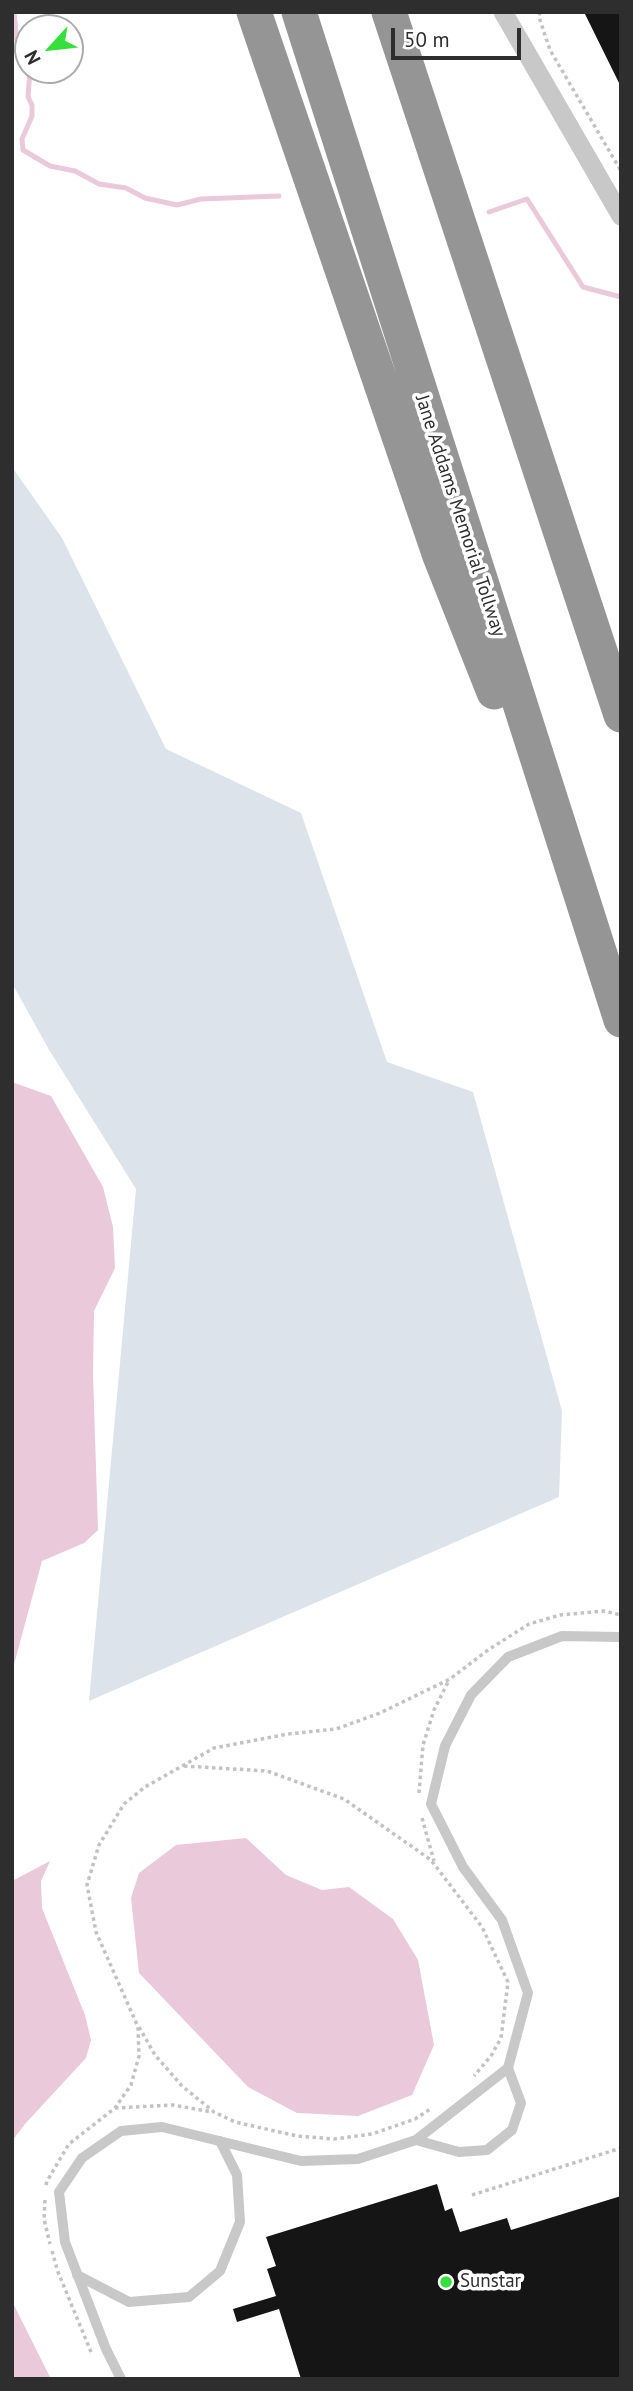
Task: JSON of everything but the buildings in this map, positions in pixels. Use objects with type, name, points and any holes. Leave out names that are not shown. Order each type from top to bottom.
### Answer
[{"type":"highway","points":[[254,12],[440,556],[606,973]]},
{"type":"highway","name":"Jane Addams Memorial Tollway","points":[[299,12],[621,1020]]},
{"type":"highway","points":[[389,12],[621,715]]},
{"type":"street","points":[[503,12],[621,216]]},
{"type":"lane","points":[[416,2140],[459,2152],[487,2150],[512,2130],[521,2103],[508,2067],[528,1993],[502,1920],[463,1867],[431,1804],[445,1746],[471,1695],[508,1657],[562,1636],[621,1637]]},
{"type":"lane","points":[[121,2379],[106,2349],[65,2242],[59,2193],[82,2158],[121,2131],[162,2127],[301,2161],[358,2159],[416,2140],[508,2067]]},
{"type":"lane","points":[[77,2276],[129,2302],[189,2297],[220,2271],[240,2222],[237,2175],[220,2141]]},
{"type":"path","points":[[540,12],[539,17],[551,50],[621,171]]},
{"type":"path","points":[[434,2107],[415,2119],[372,2134],[334,2139],[297,2136],[235,2122],[214,2112],[182,2086],[155,2055],[138,2027],[96,1932],[87,1885],[99,1845],[124,1804],[145,1787],[214,1748],[288,1734],[336,1729],[380,1713],[450,1679],[529,1624],[571,1614],[604,1611],[621,1615]]},
{"type":"path","points":[[181,1766],[267,1771],[344,1799],[431,1860],[482,1927],[508,1982],[501,2038],[491,2056],[470,2080]]},
{"type":"path","points":[[94,2358],[58,2272],[44,2219],[47,2181],[69,2144],[115,2108],[131,2085],[139,2056],[138,2027]]},
{"type":"path","points":[[115,2108],[173,2105],[214,2112]]},
{"type":"path","points":[[472,2195],[621,2148]]},
{"type":"shaded area","points":[[12,467],[62,538],[166,749],[301,813],[387,1062],[473,1092],[562,1411],[559,1497],[89,1701],[136,1189],[48,1048],[12,983]]},
{"type":"shaded area","points":[[12,1082],[51,1096],[103,1187],[113,1227],[115,1268],[94,1311],[93,1374],[98,1530],[84,1543],[42,1561],[12,1672]]},
{"type":"shaded area","points":[[246,1838],[286,1875],[322,1890],[349,1887],[393,1919],[418,1960],[434,2045],[412,2095],[358,2116],[297,2113],[248,2087],[139,1973],[131,1898],[139,1873],[176,1845]]},
{"type":"shaded area","points":[[50,1861],[41,1881],[42,1908],[85,2015],[91,2040],[86,2058],[12,2141],[12,1881]]},
{"type":"shaded area","points":[[12,2302],[51,2379],[14,2379]]},
{"type":"waterway","points":[[29,84],[28,97],[32,105],[32,116],[22,139],[23,150],[50,166],[75,171],[99,184],[126,188],[145,198],[177,205],[201,199],[279,196]]},
{"type":"waterway","points":[[489,212],[527,199],[583,287],[621,297]]},
{"type":"place","name":"Sunstar","points":[[446,2282]]}]
